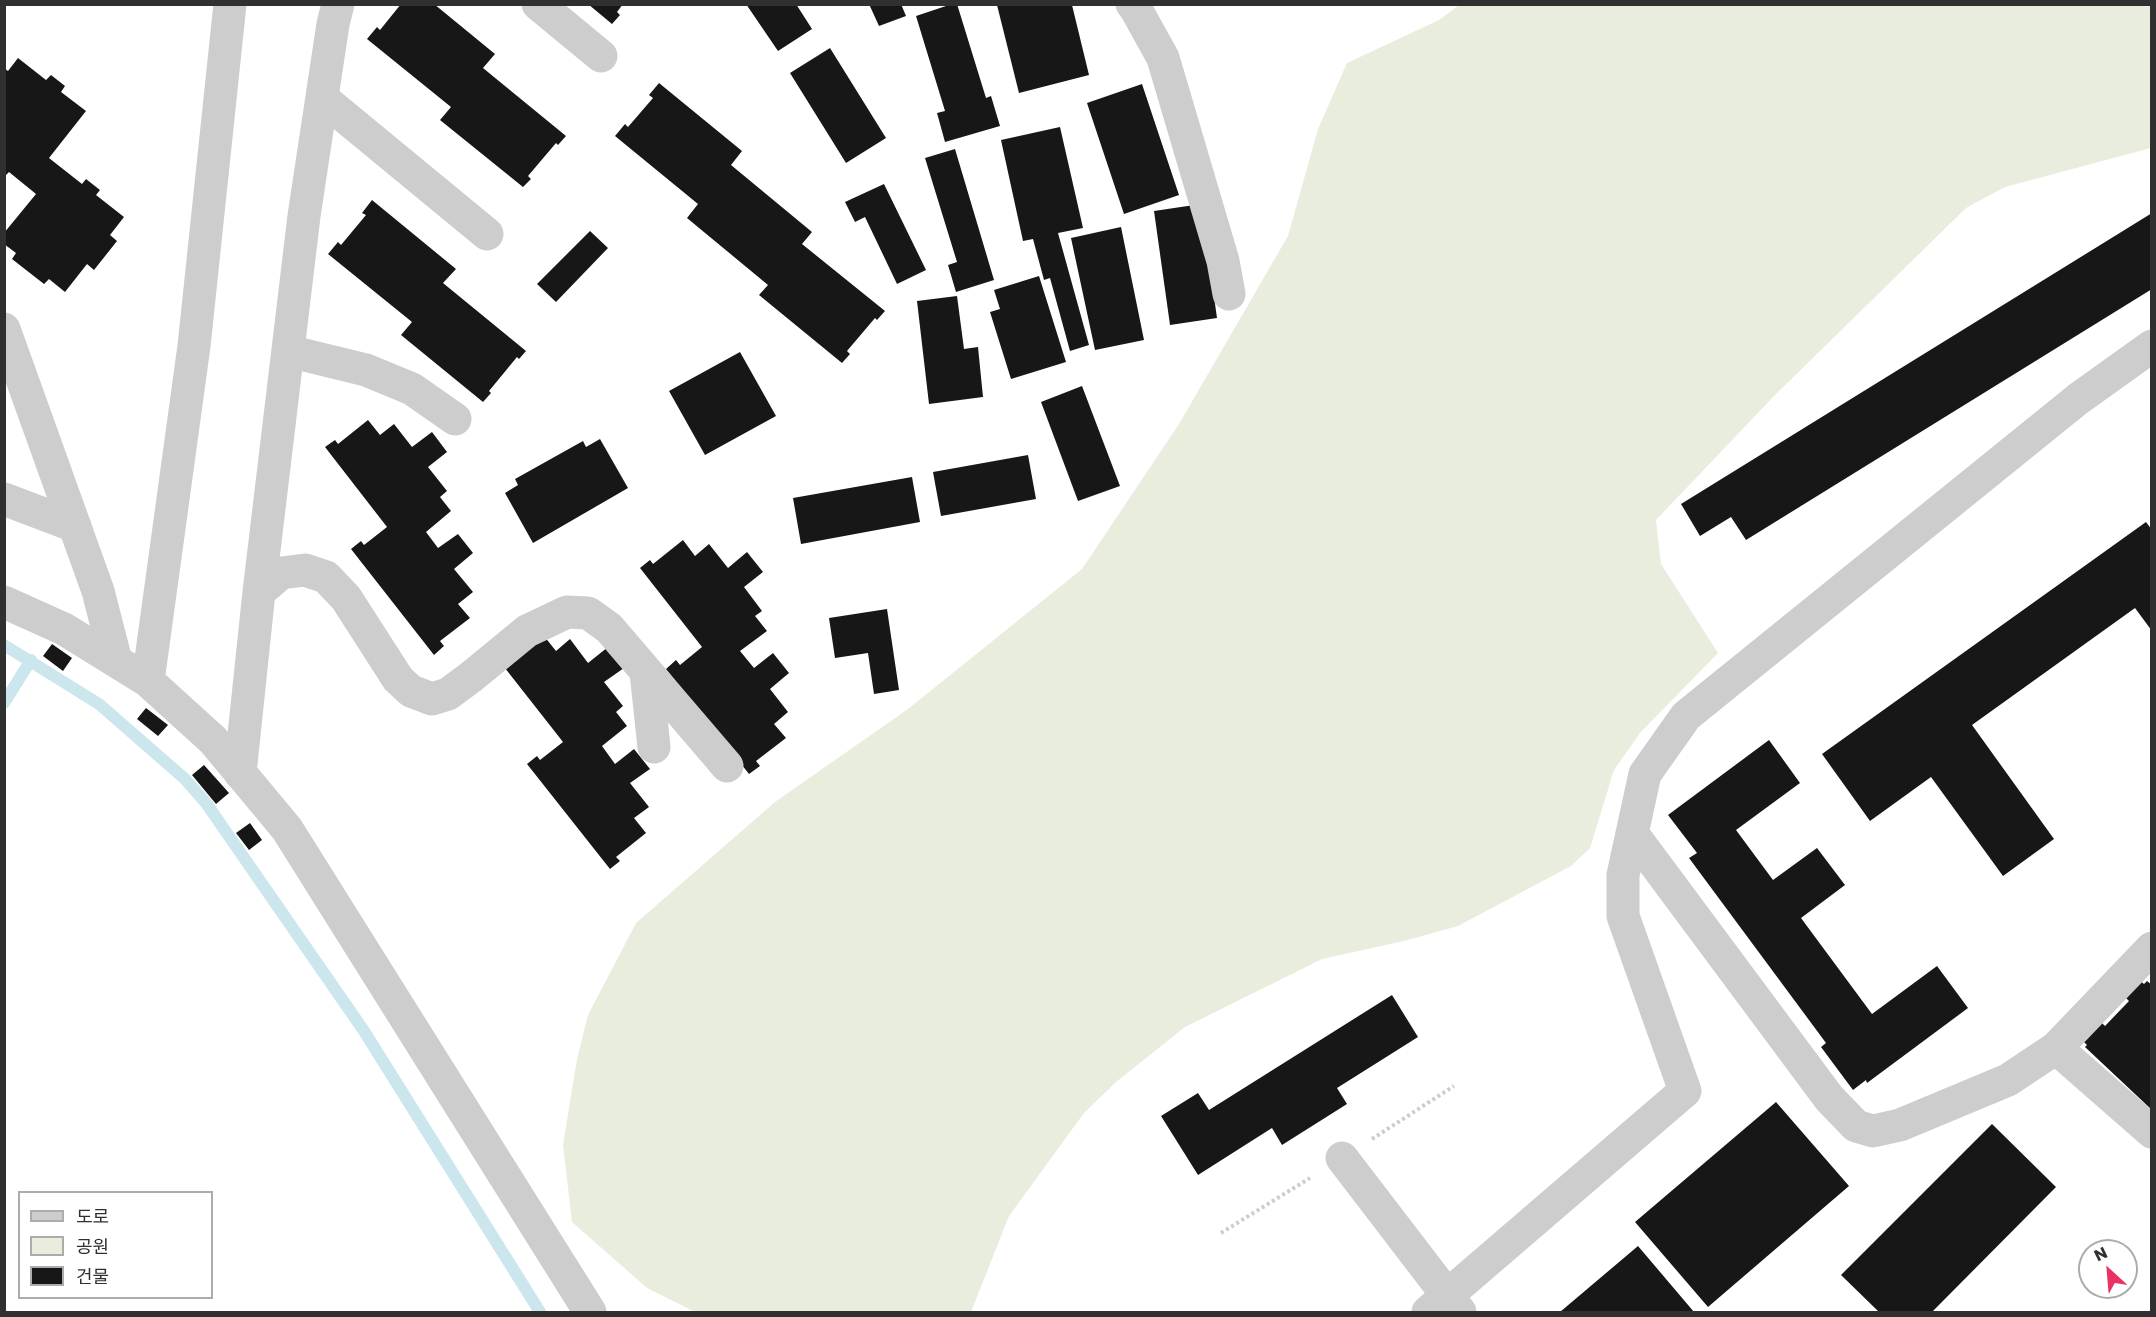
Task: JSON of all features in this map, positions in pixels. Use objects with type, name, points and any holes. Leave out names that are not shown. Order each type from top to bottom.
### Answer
[{"type":"street","points":[[148,681],[194,346],[230,4]]},
{"type":"street","points":[[240,773],[304,216],[338,4]]},
{"type":"street","points":[[538,4],[601,56]]},
{"type":"street","points":[[1132,4],[1163,58],[1223,261],[1229,294]]},
{"type":"street","points":[[322,98],[487,234]]},
{"type":"street","points":[[4,329],[98,591],[116,661]]},
{"type":"street","points":[[1342,1158],[1445,1307],[1685,1091],[1623,916],[1623,875],[1646,774],[1686,716],[2078,399],[2151,346]]},
{"type":"street","points":[[288,351],[366,370],[412,389],[455,419]]},
{"type":"street","points":[[4,499],[75,526]]},
{"type":"street","points":[[259,592],[281,573],[305,570],[326,578],[346,598],[398,679],[411,691],[432,699],[448,694],[527,632],[567,612],[588,613],[609,628],[728,766]]},
{"type":"street","points":[[4,603],[64,628],[148,681],[213,740],[287,829],[590,1312]]},
{"type":"street","points":[[646,672],[654,747]]},
{"type":"street","points":[[1632,832],[1829,1098],[1856,1126],[1873,1131],[1900,1125],[2008,1080],[2056,1048],[2149,956]]},
{"type":"street","points":[[2056,1048],[2151,1132]]},
{"type":"green space","points":[[1459,5],[2151,5],[2151,148],[2005,187],[1966,208],[1773,397],[1656,520],[1661,564],[1718,653],[1640,733],[1614,770],[1590,848],[1571,866],[1458,926],[1404,941],[1322,959],[1185,1027],[1116,1082],[1084,1113],[1009,1216],[971,1312],[695,1312],[647,1288],[572,1222],[563,1145],[577,1059],[588,1015],[636,923],[775,802],[908,709],[1082,569],[1179,424],[1288,236],[1318,129],[1347,63],[1439,20]]},
{"type":"building","points":[[401,4],[434,4],[495,54],[483,68],[566,136],[558,145],[556,143],[528,176],[531,179],[523,187],[440,120],[451,107],[367,39],[377,27],[380,30]]},
{"type":"building","points":[[588,4],[623,4],[617,12],[620,15],[612,24]]},
{"type":"building","points":[[746,4],[796,4],[812,29],[778,51]]},
{"type":"building","points":[[869,4],[901,4],[906,16],[879,26]]},
{"type":"building","points":[[957,4],[986,98],[991,96],[1000,126],[945,142],[937,113],[945,111],[916,16]]},
{"type":"building","points":[[997,5],[1072,5],[1089,75],[1019,93]]},
{"type":"building","points":[[830,48],[886,138],[846,163],[790,73]]},
{"type":"building","points":[[18,58],[46,80],[51,75],[65,86],[61,92],[86,111],[49,158],[82,184],[86,179],[100,190],[96,195],[124,217],[110,235],[117,241],[94,270],[87,264],[65,292],[49,279],[44,284],[12,259],[16,253],[4,244],[4,233],[36,194],[9,172],[4,177],[4,68],[8,71]]},
{"type":"building","points":[[659,83],[742,151],[731,165],[812,232],[802,244],[885,311],[877,320],[875,318],[847,351],[850,354],[842,363],[759,295],[768,285],[687,218],[698,204],[615,136],[625,124],[628,127],[653,98],[649,95]]},
{"type":"building","points":[[1142,84],[1179,195],[1124,214],[1087,103]]},
{"type":"building","points":[[1060,127],[1083,228],[1058,233],[1089,345],[1070,351],[1050,278],[1044,280],[1033,239],[1023,241],[1001,140]]},
{"type":"building","points":[[955,149],[994,280],[956,292],[948,265],[957,262],[925,158]]},
{"type":"building","points":[[884,184],[926,270],[897,284],[865,217],[855,222],[845,202]]},
{"type":"building","points":[[372,200],[456,269],[443,283],[526,351],[519,359],[517,357],[489,391],[491,393],[483,402],[401,335],[412,322],[328,254],[338,242],[341,245],[366,215],[362,213]]},
{"type":"building","points":[[1201,204],[1217,318],[1170,325],[1154,211]]},
{"type":"building","points":[[2152,213],[2152,289],[1746,540],[1731,517],[1700,536],[1681,504]]},
{"type":"building","points":[[1121,227],[1144,340],[1095,350],[1071,238]]},
{"type":"building","points":[[590,231],[608,248],[556,302],[537,284]]},
{"type":"building","points":[[1039,276],[1066,362],[1011,379],[990,312],[1000,309],[994,290]]},
{"type":"building","points":[[957,296],[964,349],[978,347],[983,397],[929,404],[917,301]]},
{"type":"building","points":[[740,352],[776,416],[705,455],[669,391]]},
{"type":"building","points":[[1082,386],[1120,486],[1078,501],[1041,402]]},
{"type":"building","points":[[368,420],[380,435],[394,424],[412,447],[432,432],[447,452],[428,467],[447,491],[440,497],[451,511],[426,532],[438,548],[458,534],[473,553],[454,569],[473,592],[458,604],[470,618],[440,641],[444,646],[434,655],[351,549],[361,541],[364,545],[387,527],[325,447],[335,440],[338,444]]},
{"type":"building","points":[[600,439],[628,488],[533,543],[505,493],[518,485],[515,479],[583,441],[586,447]]},
{"type":"building","points":[[1028,455],[1036,499],[941,516],[933,472]]},
{"type":"building","points":[[912,477],[920,522],[801,544],[793,498]]},
{"type":"building","points":[[2146,522],[2152,530],[2152,631],[2135,608],[1972,725],[2054,839],[2003,876],[1931,777],[1870,821],[1822,754]]},
{"type":"building","points":[[683,540],[695,556],[709,544],[728,568],[747,552],[763,572],[744,587],[762,611],[755,616],[767,631],[740,651],[754,668],[773,653],[789,673],[770,689],[788,712],[774,724],[786,738],[756,761],[760,766],[749,774],[666,669],[676,660],[680,665],[702,647],[640,568],[650,560],[653,564]]},
{"type":"building","points":[[887,609],[899,690],[874,694],[868,653],[835,658],[829,618]]},
{"type":"building","points":[[544,636],[556,651],[570,639],[588,663],[608,647],[624,668],[604,682],[623,706],[616,712],[627,726],[602,746],[615,764],[634,749],[650,769],[630,783],[649,807],[634,818],[646,833],[616,857],[620,861],[610,869],[527,764],[537,756],[540,760],[563,742],[501,663]]},
{"type":"building","points":[[52,644],[72,658],[63,671],[43,656]]},
{"type":"building","points":[[146,708],[168,725],[158,736],[137,719]]},
{"type":"building","points":[[1769,740],[1800,783],[1736,830],[1773,880],[1817,848],[1845,885],[1801,918],[1872,1014],[1937,966],[1968,1008],[1867,1083],[1866,1080],[1853,1090],[1821,1047],[1826,1043],[1689,858],[1697,853],[1668,815]]},
{"type":"building","points":[[204,765],[229,793],[216,804],[192,775]]},
{"type":"building","points":[[250,823],[262,840],[249,850],[236,833]]},
{"type":"building","points":[[2138,979],[2144,984],[2147,981],[2152,985],[2152,1110],[2085,1047],[2087,1045],[2081,1039],[2099,1020],[2105,1026],[2129,1001],[2123,995]]},
{"type":"building","points":[[1392,995],[1418,1037],[1337,1088],[1347,1104],[1282,1145],[1272,1128],[1198,1175],[1161,1116],[1198,1093],[1209,1110]]},
{"type":"building","points":[[1776,1102],[1849,1186],[1708,1307],[1635,1222]]},
{"type":"building","points":[[1992,1124],[2056,1187],[1932,1312],[1879,1312],[1841,1275]]},
{"type":"building","points":[[1638,1246],[1694,1312],[1560,1312]]},
{"type":"waterway","points":[[4,645],[99,704],[185,779],[206,803],[364,1031],[540,1312]]},
{"type":"waterway","points":[[4,703],[31,660]]}]
